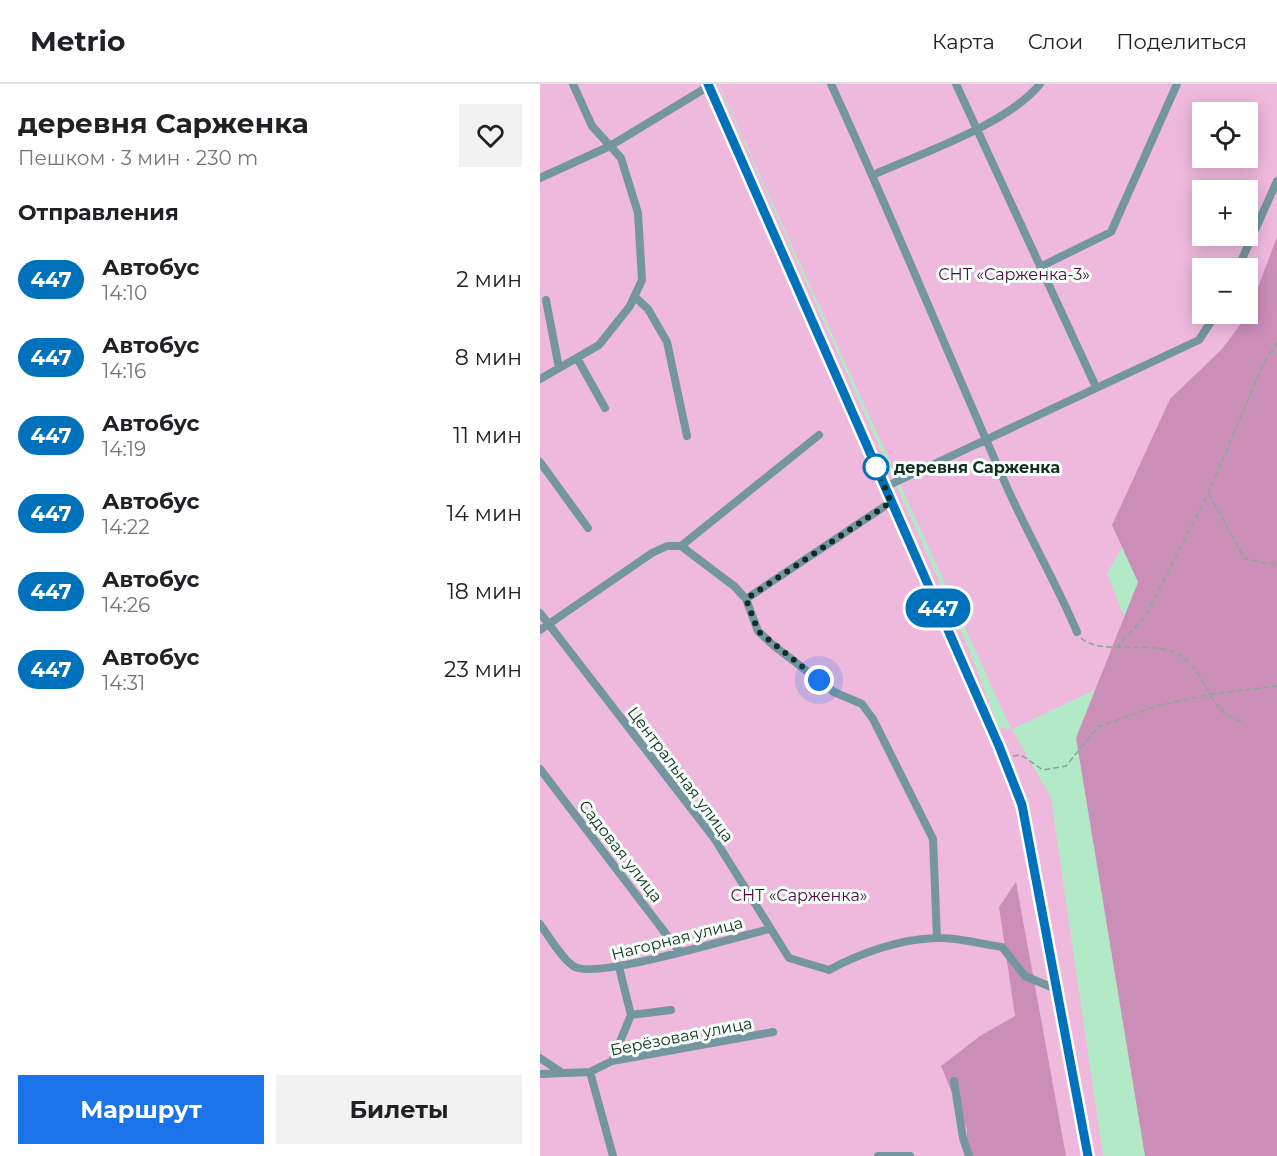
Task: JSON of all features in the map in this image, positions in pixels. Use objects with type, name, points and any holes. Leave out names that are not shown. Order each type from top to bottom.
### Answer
[{"type":"main road","points":[[709,85],[1022,805],[1088,1156]]},
{"type":"street","points":[[540,379],[599,345],[635,297],[642,280],[638,213],[621,158],[592,126],[573,84]]},
{"type":"street","points":[[831,84],[873,175],[1023,524],[1061,593],[1077,632]]},
{"type":"street","points":[[956,84],[1096,387]]},
{"type":"street","points":[[873,175],[976,128],[1027,101],[1040,84]]},
{"type":"street","points":[[1042,266],[1112,232],[1178,84]]},
{"type":"street","points":[[540,178],[610,146],[709,85]]},
{"type":"street","points":[[1242,258],[1277,181]]},
{"type":"street","points":[[635,297],[648,309],[667,342],[687,436]]},
{"type":"street","points":[[546,300],[559,368]]},
{"type":"street","points":[[885,487],[985,438],[1199,340],[1209,324]]},
{"type":"street","points":[[577,358],[605,408]]},
{"type":"street","points":[[681,546],[819,435]]},
{"type":"street","points":[[540,462],[588,528]]},
{"type":"street","points":[[746,599],[891,502]]},
{"type":"street","points":[[540,630],[652,553],[666,546],[681,546],[734,586],[746,599],[758,631],[834,692],[862,704],[873,719],[933,839],[937,938],[1002,947],[1025,976],[1056,989]]},
{"type":"street","name":"Центральная улица","points":[[540,614],[714,838],[789,958],[829,970],[847,960],[886,947],[937,938]]},
{"type":"street","name":"Садовая улица","points":[[540,770],[679,951]]},
{"type":"street","name":"Нагорная улица","points":[[540,924],[573,967],[585,971],[619,968],[769,929]]},
{"type":"street","points":[[612,1061],[631,1015],[619,968]]},
{"type":"street","points":[[631,1015],[671,1010]]},
{"type":"street","name":"Берёзовая улица","points":[[540,1074],[590,1072],[612,1061],[773,1032]]},
{"type":"street","points":[[540,1058],[561,1072]]},
{"type":"street","points":[[590,1072],[613,1156]]},
{"type":"street","points":[[954,1081],[963,1138],[969,1156]]},
{"type":"street","points":[[878,1156],[910,1156]]},
{"type":"path","points":[[1116,648],[1146,615],[1209,492],[1263,364],[1277,343]]},
{"type":"path","points":[[1209,492],[1245,559],[1277,565]]},
{"type":"path","points":[[1077,632],[1083,640],[1116,648],[1148,645],[1178,654],[1199,673],[1222,711],[1242,722]]},
{"type":"path","points":[[1003,757],[1021,755],[1043,770],[1066,766],[1098,727],[1156,706],[1212,694],[1277,686]]},
{"type":"green space","name":"СНТ «Сарженка»","points":[[540,84],[718,84],[967,644],[999,728],[1011,729],[719,84],[1277,84],[1277,290],[1258,322],[1258,258],[1192,258],[1192,324],[1257,324],[1107,573],[1144,667],[1012,729],[1051,798],[1103,1156],[540,1156]]},
{"type":"shaded area","points":[[1277,237],[1277,1156],[1145,1156],[1076,738],[1138,582],[1112,525],[1170,399],[1222,349],[1241,324],[1258,324],[1258,287]]},
{"type":"shaded area","points":[[1016,882],[1066,1156],[967,1156],[967,1129],[941,1066],[980,1036],[1015,1016],[999,907]]},
{"type":"bus line","name":"447","points":[[708,84],[999,746],[1022,805],[1088,1156]]},
{"type":"place","name":"деревня Сарженка","points":[[876,467]]},
{"type":"route","points":[[819,680],[758,631],[746,599],[891,502],[876,467]]},
{"type":"park label","name":"СНТ «Сарженка-3»","points":[[1014,274]]}]
